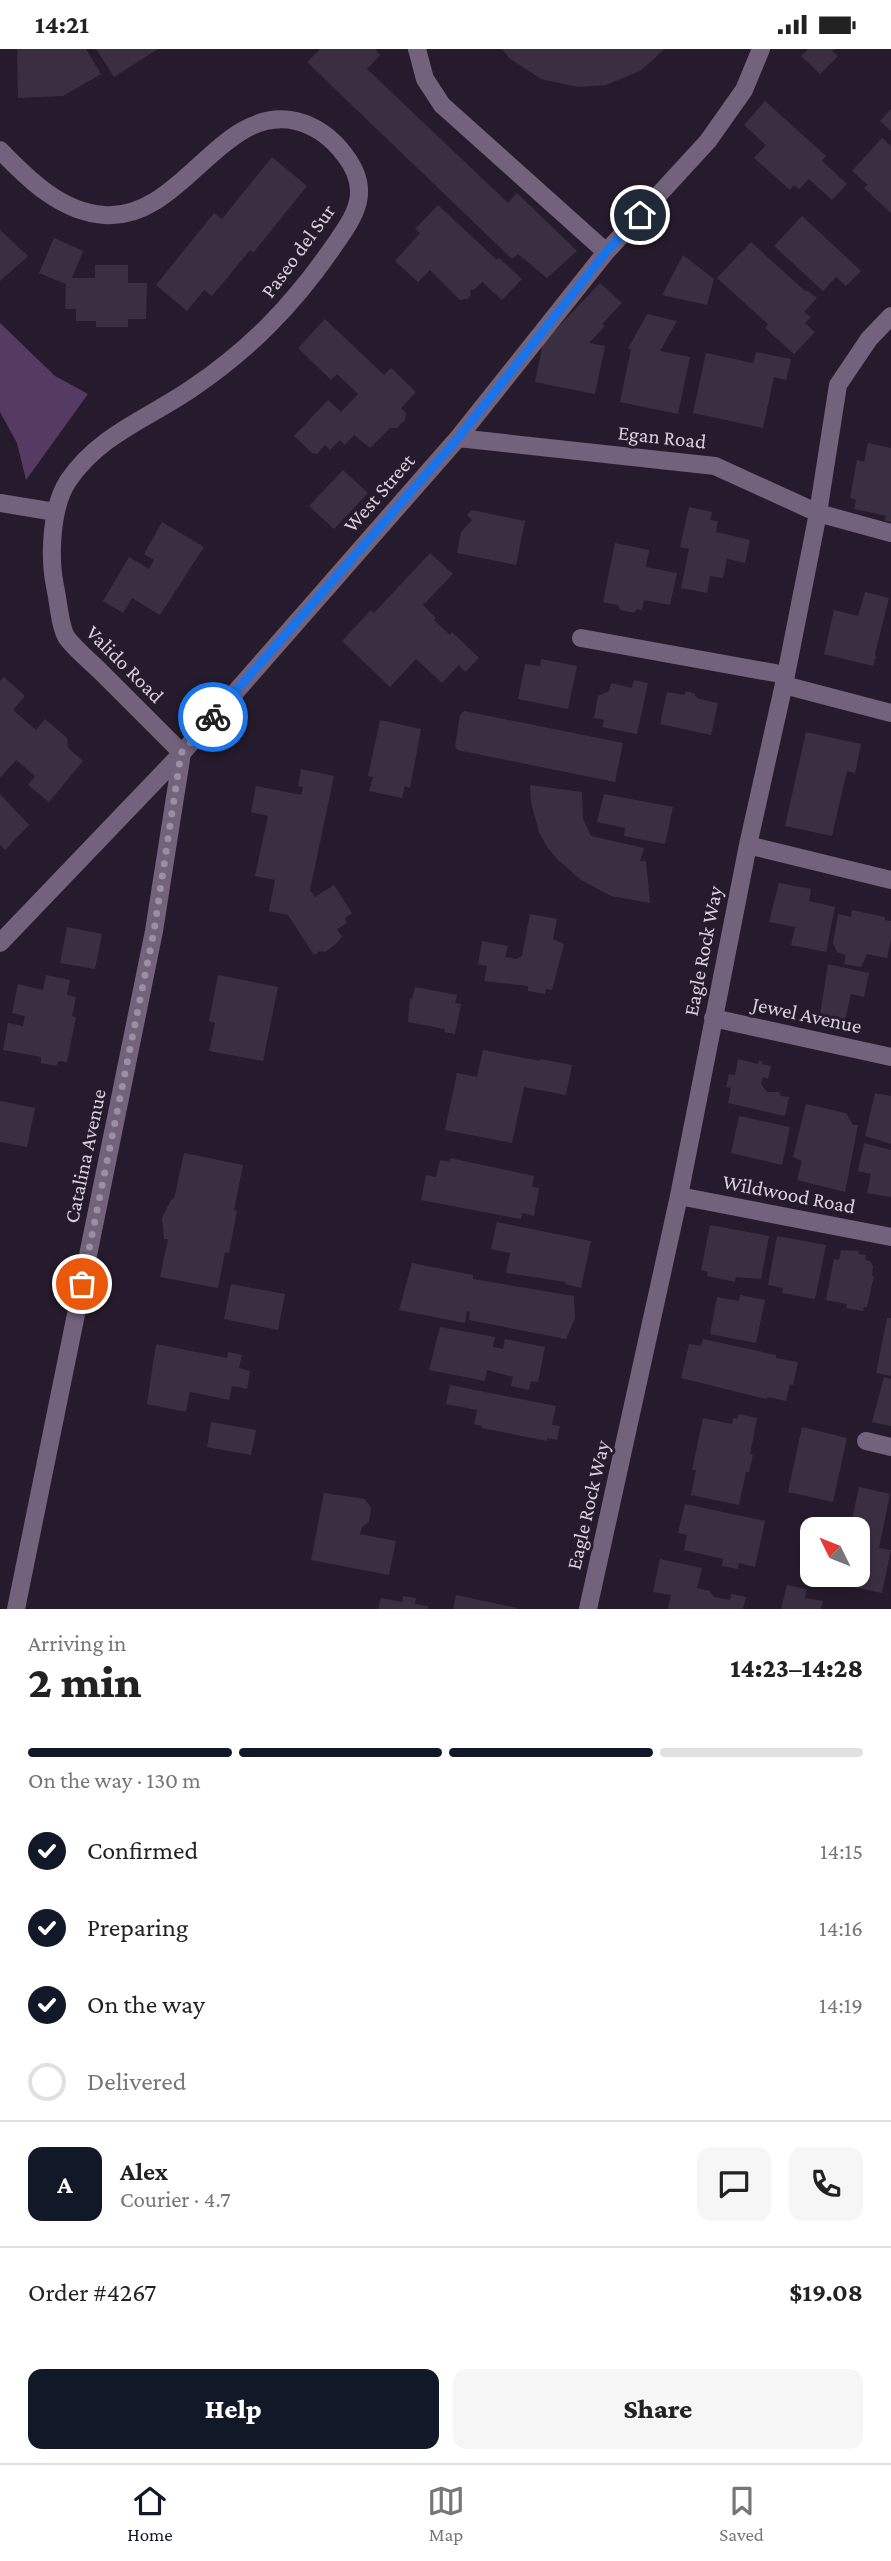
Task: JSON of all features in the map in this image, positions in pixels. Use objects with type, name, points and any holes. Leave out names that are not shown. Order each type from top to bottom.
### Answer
[{"type":"street","points":[[417,49],[425,79],[442,105],[606,252]]},
{"type":"street","name":"West Street","points":[[0,943],[181,753],[458,438],[606,252],[708,141],[744,90],[761,49]]},
{"type":"street","name":"Paseo del Sur","points":[[0,150],[48,193],[75,207],[104,215],[136,211],[155,201],[185,179],[233,136],[270,120],[297,121],[321,132],[333,141],[350,162],[359,181],[358,205],[352,219],[318,269],[280,315],[257,339],[220,369],[111,436],[69,480],[55,512]]},
{"type":"street","name":"Eagle Rock Way","points":[[588,1609],[679,1196],[748,845],[785,680],[818,513],[838,385],[869,339],[891,316]]},
{"type":"street","name":"Egan Road","points":[[458,438],[715,466],[818,513],[891,533]]},
{"type":"street","points":[[0,503],[55,512]]},
{"type":"street","name":"Valido Road","points":[[55,512],[52,574],[65,636],[181,753]]},
{"type":"street","points":[[581,638],[785,680],[891,713]]},
{"type":"street","name":"Catalina Avenue","points":[[16,1609],[154,931],[181,753]]},
{"type":"street","points":[[748,845],[891,880]]},
{"type":"street","name":"Jewel Avenue","points":[[713,1018],[891,1057]]},
{"type":"street","name":"Wildwood Road","points":[[679,1196],[891,1237]]},
{"type":"street","points":[[866,1441],[891,1447]]},
{"type":"shaded area","points":[[0,323],[55,376],[88,394],[26,480],[17,443],[0,412]]},
{"type":"building","points":[[17,49],[86,49],[101,74],[63,96],[18,98]]},
{"type":"building","points":[[96,49],[158,49],[114,77]]},
{"type":"building","points":[[320,49],[375,49],[380,55],[367,69],[508,203],[517,193],[577,251],[547,278],[518,254],[512,259],[307,62]]},
{"type":"building","points":[[502,49],[665,49],[640,71],[606,85],[578,87],[541,79],[509,58]]},
{"type":"building","points":[[808,49],[834,49],[832,51],[838,56],[820,74],[801,56]]},
{"type":"building","points":[[765,101],[826,156],[822,161],[847,184],[832,200],[809,179],[799,189],[794,185],[790,190],[754,158],[766,145],[744,125]]},
{"type":"building","points":[[891,109],[891,131],[880,121]]},
{"type":"building","points":[[882,138],[891,146],[891,213],[864,188],[868,185],[852,171]]},
{"type":"building","points":[[272,157],[307,186],[253,253],[250,250],[212,296],[204,290],[187,311],[156,285],[214,213],[222,219]]},
{"type":"building","points":[[438,205],[497,260],[499,258],[522,279],[502,300],[482,282],[474,290],[470,289],[471,295],[467,299],[460,300],[430,270],[418,282],[395,261],[420,233],[415,229]]},
{"type":"building","points":[[802,216],[861,271],[846,286],[836,277],[823,291],[774,246]]},
{"type":"building","points":[[0,230],[28,256],[0,281]]},
{"type":"building","points":[[54,238],[83,251],[72,278],[95,278],[95,265],[128,265],[128,283],[147,283],[146,319],[128,319],[128,327],[96,327],[96,321],[76,321],[76,309],[65,309],[66,284],[39,273]]},
{"type":"building","points":[[751,242],[805,291],[817,298],[804,312],[811,317],[805,323],[815,332],[794,354],[765,328],[768,324],[717,278]]},
{"type":"building","points":[[683,255],[714,279],[707,305],[662,295]]},
{"type":"building","points":[[600,283],[622,303],[589,343],[605,346],[595,394],[535,382],[543,343]]},
{"type":"building","points":[[647,314],[677,321],[660,351],[690,357],[678,414],[620,402],[631,349],[628,349]]},
{"type":"building","points":[[325,319],[384,375],[391,368],[416,392],[401,408],[406,413],[405,420],[397,428],[390,428],[370,448],[354,435],[345,445],[340,440],[330,450],[325,445],[317,454],[312,453],[294,436],[328,400],[341,412],[358,394],[337,374],[331,380],[298,348]]},
{"type":"building","points":[[756,352],[791,359],[786,380],[774,377],[763,428],[693,413],[706,353],[753,363]]},
{"type":"building","points":[[868,443],[891,448],[891,522],[885,521],[886,516],[854,509],[856,500],[850,498],[857,460],[864,462]]},
{"type":"building","points":[[343,470],[368,493],[334,529],[309,506]]},
{"type":"building","points":[[689,507],[712,512],[710,520],[718,521],[716,532],[750,540],[745,563],[727,559],[723,578],[710,576],[707,593],[681,588],[689,549],[680,547]]},
{"type":"building","points":[[472,510],[525,521],[516,565],[457,553],[461,532],[472,520],[467,515]]},
{"type":"building","points":[[162,522],[204,547],[160,615],[132,598],[123,613],[103,601],[129,557],[149,569],[154,560],[144,554]]},
{"type":"building","points":[[615,543],[649,550],[646,567],[677,573],[670,605],[644,600],[642,610],[637,609],[634,613],[620,610],[618,605],[603,602]]},
{"type":"building","points":[[430,553],[453,574],[423,605],[436,618],[434,620],[450,635],[452,632],[479,658],[465,672],[459,665],[442,683],[416,659],[390,687],[342,641],[371,610],[374,613]]},
{"type":"building","points":[[865,592],[889,598],[875,654],[877,659],[875,658],[873,666],[824,654],[834,610],[858,616]]},
{"type":"building","points":[[541,659],[577,666],[568,709],[518,699],[525,664],[540,666]]},
{"type":"building","points":[[4,677],[25,696],[13,710],[36,730],[45,719],[67,738],[68,748],[83,761],[49,802],[28,785],[35,776],[16,760],[0,776],[0,681]]},
{"type":"building","points":[[634,680],[648,683],[637,734],[602,727],[604,720],[594,718],[598,696],[609,691],[611,683],[632,688]]},
{"type":"building","points":[[686,691],[695,694],[699,699],[718,703],[711,735],[660,724],[667,692],[684,695]]},
{"type":"building","points":[[464,711],[623,743],[615,782],[457,750],[455,746],[460,715]]},
{"type":"building","points":[[380,720],[421,729],[410,788],[405,786],[402,798],[369,791],[373,777],[368,776]]},
{"type":"building","points":[[806,732],[861,744],[855,773],[847,771],[832,836],[785,826]]},
{"type":"building","points":[[301,769],[334,776],[310,890],[315,897],[334,885],[352,913],[345,918],[347,923],[337,929],[342,937],[337,943],[325,952],[320,951],[314,955],[288,915],[269,911],[275,880],[255,876],[268,816],[251,812],[256,786],[301,795],[303,787],[298,786]]},
{"type":"building","points":[[530,785],[582,792],[583,819],[591,836],[644,848],[640,861],[646,861],[650,903],[611,896],[581,880],[557,859],[539,832],[531,802]]},
{"type":"building","points":[[0,794],[29,825],[5,850],[0,845]]},
{"type":"building","points":[[604,794],[673,807],[665,844],[624,836],[625,828],[597,822]]},
{"type":"building","points":[[779,883],[811,889],[809,901],[835,907],[826,952],[791,945],[795,927],[769,922]]},
{"type":"building","points":[[852,910],[885,917],[885,920],[891,921],[887,958],[867,954],[861,967],[844,964],[846,955],[837,952],[833,943],[838,914],[851,917]]},
{"type":"building","points":[[530,914],[557,919],[553,939],[564,944],[552,990],[546,989],[545,994],[528,991],[528,986],[484,981],[487,966],[478,964],[482,941],[508,946],[505,957],[516,959],[522,956]]},
{"type":"building","points":[[67,927],[102,934],[95,969],[60,963]]},
{"type":"building","points":[[828,964],[869,973],[864,997],[851,994],[845,1020],[820,1015]]},
{"type":"building","points":[[46,975],[70,980],[67,995],[76,997],[72,1016],[76,1017],[67,1062],[59,1061],[56,1066],[41,1063],[41,1057],[3,1050],[8,1023],[23,1026],[25,1016],[12,1013],[18,984],[43,990]]},
{"type":"building","points":[[218,975],[278,987],[263,1061],[209,1051],[215,1023],[209,1021]]},
{"type":"building","points":[[415,987],[457,995],[455,1003],[461,1004],[455,1034],[444,1032],[445,1029],[408,1022],[410,998],[412,999]]},
{"type":"building","points":[[483,1050],[572,1065],[566,1095],[524,1087],[512,1143],[445,1130],[457,1073],[477,1077]]},
{"type":"building","points":[[738,1059],[758,1064],[759,1060],[762,1064],[771,1066],[768,1079],[763,1077],[761,1084],[767,1092],[779,1092],[781,1096],[789,1097],[785,1116],[728,1103],[731,1088],[726,1087],[729,1074],[735,1075]]},
{"type":"building","points":[[875,1093],[891,1096],[891,1144],[865,1136]]},
{"type":"building","points":[[0,1101],[35,1108],[27,1147],[0,1142]]},
{"type":"building","points":[[806,1104],[846,1113],[853,1125],[858,1125],[845,1192],[797,1180],[802,1161],[793,1157]]},
{"type":"building","points":[[739,1116],[790,1127],[782,1165],[731,1153]]},
{"type":"building","points":[[864,1143],[891,1150],[891,1197],[867,1193],[871,1174],[858,1171]]},
{"type":"building","points":[[184,1153],[243,1165],[229,1253],[225,1252],[218,1288],[160,1277],[168,1239],[164,1239],[162,1218],[174,1199]]},
{"type":"building","points":[[450,1158],[534,1176],[532,1187],[539,1188],[534,1216],[522,1213],[521,1219],[421,1200],[426,1175],[436,1177],[440,1160],[450,1162]]},
{"type":"building","points":[[497,1222],[591,1241],[581,1288],[565,1284],[566,1282],[506,1273],[510,1253],[491,1249]]},
{"type":"building","points":[[710,1225],[769,1236],[761,1279],[736,1277],[735,1282],[707,1276],[708,1272],[701,1270]]},
{"type":"building","points":[[777,1236],[826,1245],[814,1299],[782,1293],[783,1288],[768,1285]]},
{"type":"building","points":[[841,1250],[859,1251],[858,1254],[866,1255],[865,1260],[870,1261],[873,1266],[874,1276],[867,1307],[864,1307],[863,1311],[846,1308],[847,1304],[826,1300],[834,1259],[839,1260]]},
{"type":"building","points":[[412,1263],[473,1275],[473,1279],[574,1296],[575,1318],[566,1339],[469,1320],[470,1312],[467,1311],[465,1323],[399,1310]]},
{"type":"building","points":[[231,1284],[285,1294],[278,1330],[224,1319]]},
{"type":"building","points":[[740,1295],[765,1300],[756,1343],[710,1334],[717,1297],[739,1301]]},
{"type":"building","points":[[887,1318],[891,1318],[891,1376],[876,1373]]},
{"type":"building","points":[[440,1327],[495,1337],[493,1347],[503,1349],[505,1339],[545,1347],[538,1382],[531,1381],[529,1390],[511,1386],[513,1377],[487,1370],[485,1381],[429,1370]]},
{"type":"building","points":[[703,1339],[798,1362],[786,1401],[768,1397],[766,1399],[681,1378],[689,1344],[701,1346]]},
{"type":"building","points":[[156,1344],[227,1358],[228,1352],[242,1355],[239,1368],[250,1371],[247,1389],[232,1386],[229,1400],[190,1392],[186,1412],[147,1404]]},
{"type":"building","points":[[884,1377],[891,1379],[891,1426],[872,1422]]},
{"type":"building","points":[[450,1385],[556,1406],[552,1425],[560,1426],[557,1440],[547,1438],[547,1441],[474,1424],[477,1410],[446,1404]]},
{"type":"building","points":[[739,1414],[757,1418],[750,1454],[753,1455],[749,1472],[746,1472],[739,1505],[691,1495],[696,1470],[692,1470],[703,1418],[732,1424],[733,1418],[737,1419]]},
{"type":"building","points":[[211,1422],[256,1430],[251,1455],[207,1447]]},
{"type":"building","points":[[802,1427],[847,1438],[833,1502],[788,1492]]},
{"type":"building","points":[[859,1487],[890,1494],[879,1548],[891,1550],[882,1593],[853,1587],[870,1587],[870,1517],[853,1517]]},
{"type":"building","points":[[324,1493],[365,1499],[371,1508],[369,1522],[362,1527],[360,1534],[396,1541],[389,1575],[311,1560]]},
{"type":"building","points":[[685,1504],[765,1521],[755,1567],[739,1563],[738,1569],[722,1566],[723,1559],[684,1550],[687,1535],[678,1533]]},
{"type":"building","points":[[660,1559],[702,1568],[697,1588],[710,1591],[714,1597],[730,1600],[731,1594],[746,1597],[743,1609],[668,1609],[671,1595],[653,1592]]},
{"type":"building","points":[[787,1585],[807,1589],[805,1598],[823,1601],[821,1609],[781,1609]]},
{"type":"building","points":[[456,1595],[517,1608],[517,1609],[453,1609]]},
{"type":"building","points":[[403,1596],[416,1598],[415,1604],[428,1606],[428,1609],[378,1609],[381,1598],[402,1602]]},
{"type":"way so far","points":[[82,1284],[154,931],[181,753],[213,717]]},
{"type":"route","points":[[213,717],[458,438],[606,252],[640,215]]}]
